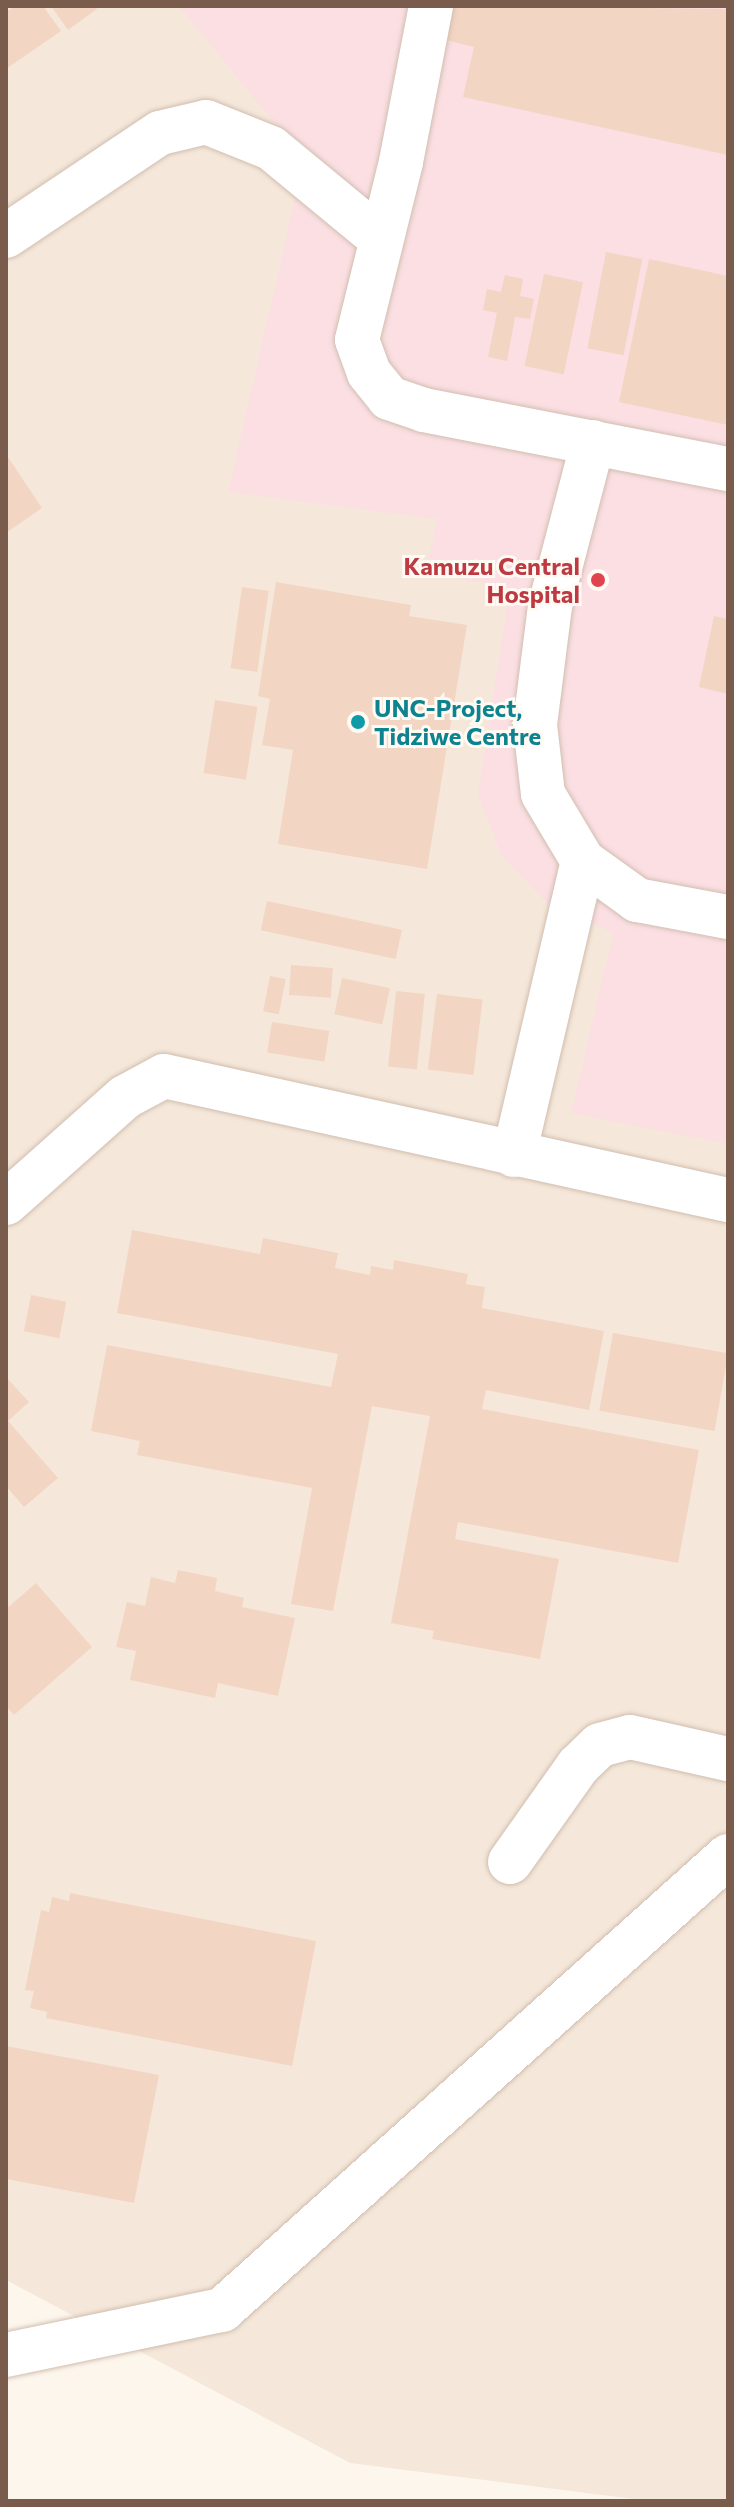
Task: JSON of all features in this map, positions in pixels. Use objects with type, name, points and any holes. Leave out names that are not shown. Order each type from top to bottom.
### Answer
[{"type":"lane","points":[[431,6],[357,340],[369,373],[389,398],[424,410],[728,469]]},
{"type":"lane","points":[[6,236],[160,133],[206,122],[271,148],[380,238]]},
{"type":"lane","points":[[593,442],[550,606],[535,725],[543,794],[583,861],[637,900],[728,917]]},
{"type":"lane","points":[[514,1155],[583,861]]},
{"type":"lane","points":[[6,1203],[125,1097],[164,1076],[728,1200]]},
{"type":"lane","points":[[510,1862],[578,1766],[600,1745],[630,1737],[728,1759]]},
{"type":"lane","points":[[6,2355],[222,2310],[728,1856]]},
{"type":"shaded area","points":[[6,6],[728,6],[728,2501],[649,2501],[350,2463],[6,2280]]},
{"type":"shaded area","name":"Kamuzu Central Hospital","points":[[179,6],[728,6],[728,1144],[571,1113],[613,933],[548,904],[501,855],[478,793],[510,587],[426,573],[437,519],[228,492],[304,160]]},
{"type":"building","points":[[15,6],[43,6],[61,31],[6,69],[6,12]]},
{"type":"building","points":[[51,6],[95,6],[97,9],[68,30]]},
{"type":"building","points":[[453,6],[728,9],[728,155],[463,97],[474,47],[446,40]]},
{"type":"building","points":[[606,252],[642,259],[624,355],[587,348]]},
{"type":"building","points":[[649,259],[728,276],[728,425],[619,402]]},
{"type":"building","points":[[544,274],[583,282],[564,374],[524,366]]},
{"type":"building","points":[[505,275],[523,279],[520,296],[534,299],[530,319],[515,317],[507,361],[488,357],[497,313],[483,310],[487,289],[501,292]]},
{"type":"building","points":[[6,454],[42,508],[6,533]]},
{"type":"building","name":"UNC-Project, Tidziwe Centre","points":[[276,582],[411,605],[409,616],[467,625],[427,869],[278,844],[293,750],[262,745],[270,699],[258,696]]},
{"type":"building","points":[[242,587],[269,591],[257,672],[231,668]]},
{"type":"building","points":[[714,616],[728,619],[728,694],[699,687]]},
{"type":"building","points":[[215,700],[257,707],[246,780],[203,773]]},
{"type":"building","points":[[267,901],[402,930],[396,959],[261,930]]},
{"type":"building","points":[[291,965],[333,968],[331,998],[289,995]]},
{"type":"building","points":[[270,976],[286,979],[279,1014],[263,1011]]},
{"type":"building","points":[[342,978],[390,988],[382,1024],[334,1014]]},
{"type":"building","points":[[396,991],[425,994],[417,1070],[388,1067]]},
{"type":"building","points":[[437,994],[483,1000],[473,1075],[428,1069]]},
{"type":"building","points":[[272,1022],[329,1031],[324,1062],[267,1053]]},
{"type":"building","points":[[132,1230],[260,1254],[263,1238],[338,1253],[335,1268],[370,1275],[371,1266],[393,1270],[394,1260],[468,1274],[466,1284],[485,1287],[482,1308],[604,1331],[589,1410],[486,1390],[482,1409],[699,1450],[678,1563],[458,1522],[455,1539],[559,1559],[540,1659],[432,1639],[434,1631],[391,1623],[430,1416],[372,1406],[333,1611],[291,1604],[312,1488],[137,1455],[140,1441],[91,1431],[107,1345],[331,1387],[338,1354],[117,1313]]},
{"type":"building","points":[[31,1295],[66,1302],[59,1338],[24,1331]]},
{"type":"building","points":[[613,1333],[728,1353],[715,1431],[599,1411]]},
{"type":"building","points":[[6,1377],[29,1402],[8,1421],[58,1478],[24,1507],[6,1486]]},
{"type":"building","points":[[178,1570],[217,1578],[215,1591],[244,1598],[242,1607],[295,1618],[278,1696],[218,1683],[215,1698],[130,1680],[136,1651],[116,1647],[127,1602],[145,1606],[151,1577],[175,1583]]},
{"type":"building","points":[[36,1583],[92,1647],[14,1715],[6,1706],[6,1609]]},
{"type":"building","points":[[70,1893],[316,1941],[292,2066],[46,2018],[47,2012],[30,2008],[34,1991],[25,1990],[41,1910],[49,1912],[52,1897],[69,1901]]},
{"type":"building","points":[[6,2046],[159,2075],[134,2203],[6,2179]]},
{"type":"place","name":"Kamuzu Central Hospital","points":[[598,580]]},
{"type":"place","name":"UNC-Project, Tidziwe Centre","points":[[358,722]]}]
